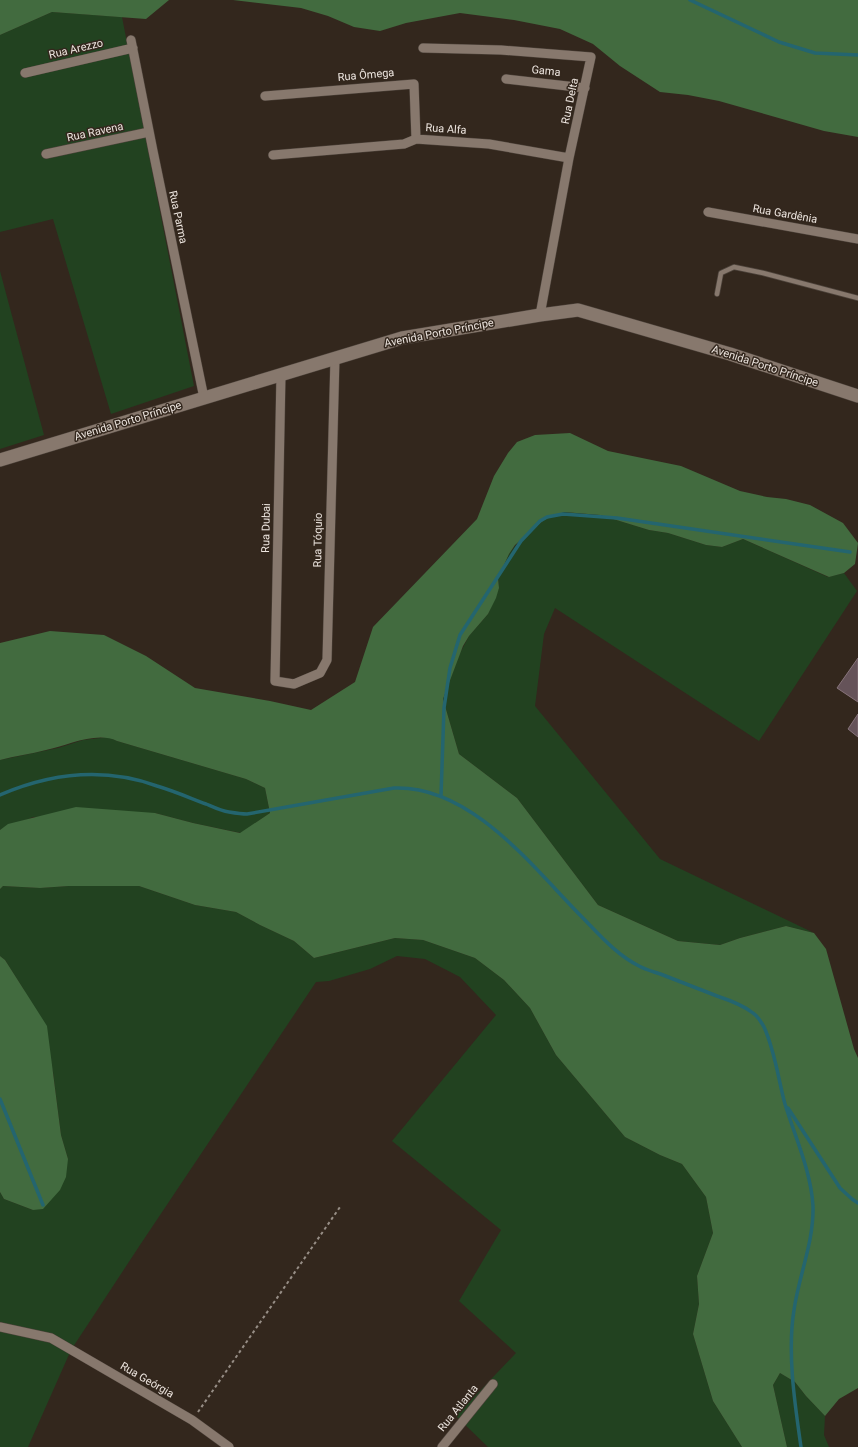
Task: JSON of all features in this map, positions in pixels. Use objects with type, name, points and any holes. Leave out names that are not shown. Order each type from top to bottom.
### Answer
[{"type":"street","name":"Rua Arezzo","points":[[25,73],[132,44]]},
{"type":"street","name":"Rua Parma","points":[[132,44],[204,398]]},
{"type":"street","name":"Rua Delta","points":[[423,48],[501,50],[592,57],[570,158],[540,314]]},
{"type":"street","name":"Gama","points":[[506,79],[585,88]]},
{"type":"street","name":"Rua Ômega","points":[[265,96],[414,84],[416,139]]},
{"type":"street","name":"Rua Ravena","points":[[46,154],[149,132]]},
{"type":"street","name":"Rua Alfa","points":[[273,155],[404,144],[416,139],[489,144],[570,158]]},
{"type":"street","name":"Rua Gardênia","points":[[708,212],[858,239]]},
{"type":"street","name":"Avenida Porto Príncipe","points":[[0,460],[402,338],[540,314],[578,310],[730,354],[858,396]]},
{"type":"street","name":"Rua Tóquio","points":[[275,681],[294,684],[320,673],[327,660],[335,358]]},
{"type":"street","name":"Rua Dubai","points":[[275,681],[281,374]]},
{"type":"street","name":"Rua Geórgia","points":[[0,1327],[50,1338],[192,1420],[229,1447]]},
{"type":"street","name":"Rua Atlanta","points":[[442,1447],[493,1384]]},
{"type":"lane","points":[[717,294],[721,274],[734,267],[763,273],[858,298]]},
{"type":"path","points":[[192,1420],[340,1207]]},
{"type":"green space","points":[[0,0],[169,0],[146,19],[52,12],[0,35]]},
{"type":"green space","points":[[233,0],[858,0],[858,137],[824,131],[719,101],[688,95],[660,92],[620,66],[593,44],[560,29],[514,20],[460,13],[406,23],[380,31],[354,27],[328,16],[301,8]]},
{"type":"green space","points":[[52,12],[122,17],[194,386],[111,414],[53,219],[0,232],[0,35]]},
{"type":"green space","points":[[0,271],[44,435],[0,449]]},
{"type":"green space","points":[[570,433],[608,451],[681,466],[740,491],[810,505],[843,523],[858,543],[855,564],[844,573],[829,577],[743,539],[722,547],[706,545],[600,515],[564,512],[544,520],[515,545],[509,554],[498,578],[499,588],[496,598],[488,614],[469,636],[463,646],[443,699],[459,754],[517,798],[598,905],[678,941],[720,945],[786,926],[814,933],[826,949],[854,1049],[858,1058],[858,1388],[839,1399],[825,1416],[795,1382],[780,1373],[773,1385],[787,1447],[742,1447],[713,1401],[693,1334],[699,1304],[697,1276],[713,1233],[706,1197],[682,1164],[660,1155],[625,1137],[556,1055],[530,1008],[504,980],[475,958],[423,940],[395,938],[314,958],[294,941],[236,912],[195,905],[139,886],[69,886],[40,888],[3,886],[0,889],[0,830],[8,824],[76,807],[155,813],[240,833],[270,813],[265,788],[246,779],[109,738],[91,738],[35,753],[0,760],[0,643],[50,631],[104,635],[146,656],[195,688],[270,701],[311,710],[355,682],[373,627],[477,519],[494,476],[508,453],[517,442],[535,435]]},
{"type":"green space","points":[[564,512],[600,515],[706,545],[722,547],[743,539],[828,577],[844,573],[857,591],[759,741],[555,608],[544,634],[535,706],[660,859],[814,933],[786,926],[720,945],[678,941],[598,905],[517,798],[459,754],[443,699],[459,655],[469,636],[488,614],[499,588],[498,578],[509,554],[515,546],[544,520]]},
{"type":"green space","points":[[109,737],[117,741],[246,779],[265,788],[270,813],[241,833],[155,813],[33,817],[0,830],[0,760],[58,748],[83,740]]},
{"type":"green space","points":[[3,886],[40,888],[69,886],[139,886],[195,905],[236,912],[294,941],[314,958],[395,938],[423,940],[475,958],[504,980],[530,1008],[556,1055],[625,1137],[660,1155],[682,1164],[706,1197],[713,1233],[697,1276],[699,1304],[693,1334],[713,1401],[742,1447],[488,1447],[456,1416],[516,1353],[459,1301],[501,1230],[392,1141],[496,1015],[460,977],[425,959],[397,956],[370,969],[329,981],[316,982],[71,1350],[28,1447],[0,1447],[0,1192],[4,1199],[33,1210],[68,1159],[61,1135],[53,1072],[24,990],[5,960],[0,956],[0,889]]},
{"type":"green space","points":[[0,956],[5,960],[47,1026],[61,1135],[68,1159],[66,1177],[60,1190],[43,1209],[33,1210],[4,1199],[0,1192]]},
{"type":"green space","points":[[780,1373],[795,1382],[825,1416],[824,1435],[829,1447],[787,1447],[773,1385]]},
{"type":"building","points":[[858,658],[858,702],[837,688]]},
{"type":"building","points":[[858,714],[858,737],[848,729]]},
{"type":"waterway","points":[[690,0],[779,42],[815,53],[858,55]]},
{"type":"waterway","points":[[441,796],[444,708],[450,668],[460,635],[521,541],[540,521],[547,517],[563,514],[617,518],[850,552]]},
{"type":"waterway","points":[[0,795],[58,777],[78,775],[117,776],[137,780],[170,790],[223,811],[247,814],[394,788],[422,791],[448,800],[473,814],[497,832],[541,873],[607,942],[630,961],[645,969],[736,1003],[755,1014],[768,1036],[785,1104],[806,1167],[812,1193],[813,1219],[809,1245],[796,1297],[791,1344],[796,1414],[801,1447]]},
{"type":"waterway","points":[[0,1099],[43,1205]]},
{"type":"waterway","points":[[788,1108],[840,1188],[858,1203]]}]
